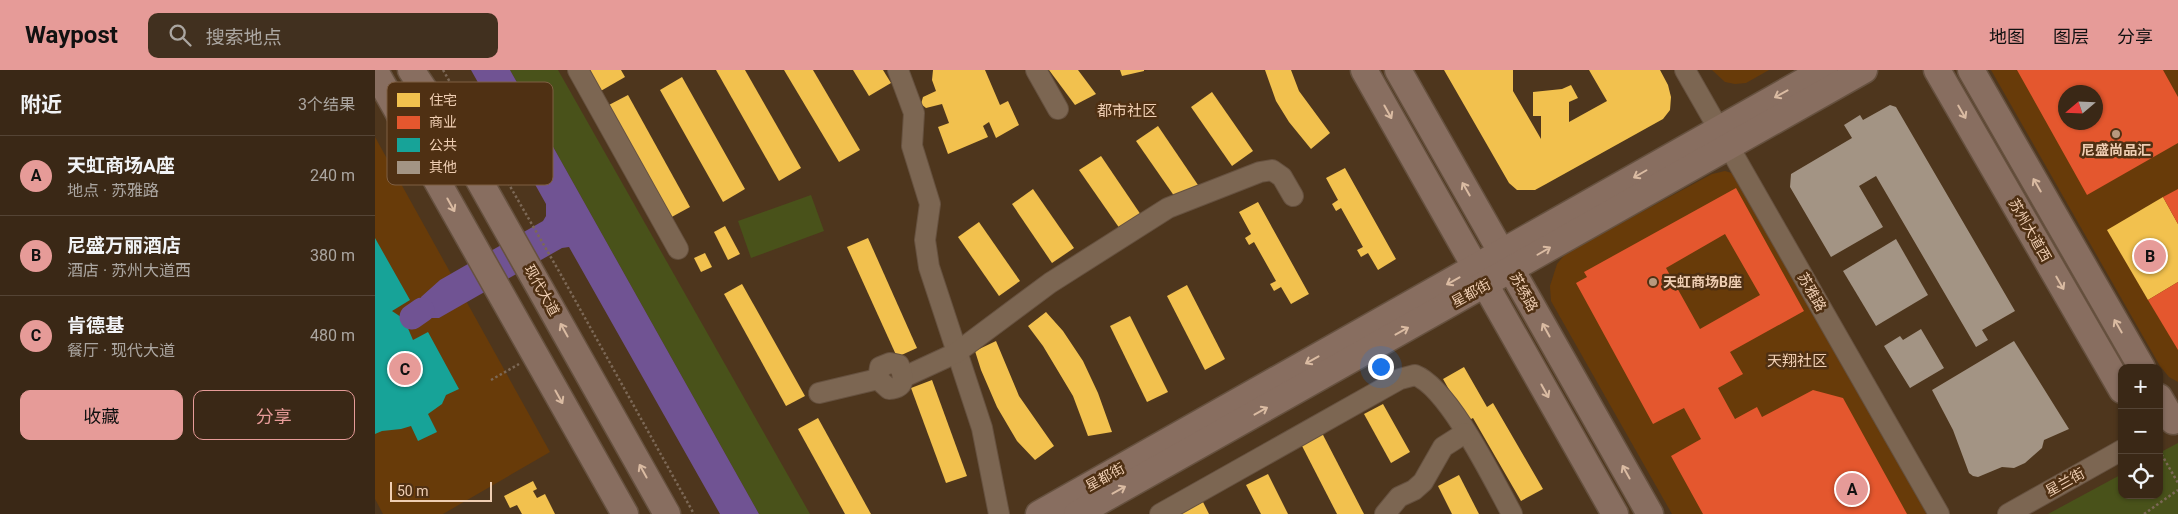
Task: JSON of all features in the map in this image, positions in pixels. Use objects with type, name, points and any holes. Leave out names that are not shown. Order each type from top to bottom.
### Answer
[{"type":"main road","name":"现代大道","points":[[411,70],[419,82]]},
{"type":"main road","points":[[1364,70],[1615,514]]},
{"type":"main road","name":"苏绣路","points":[[1398,70],[1650,514]]},
{"type":"main road","name":"星都街","points":[[1723,138],[1824,70]]},
{"type":"main road","name":"星都街","points":[[1077,514],[1481,276],[1723,138],[1864,70]]},
{"type":"main road","name":"苏州大道西","points":[[1937,70],[2118,383]]},
{"type":"main road","name":"苏州大道西","points":[[1971,70],[2140,364]]},
{"type":"main road","points":[[375,71],[387,92]]},
{"type":"main road","points":[[439,185],[625,514]]},
{"type":"main road","name":"现代大道","points":[[490,185],[518,225],[543,267],[667,514]]},
{"type":"main road","name":"星都街","points":[[1039,514],[1481,276]]},
{"type":"main road","points":[[2163,406],[2170,423]]},
{"type":"street","points":[[578,70],[679,248]]},
{"type":"street","points":[[899,70],[914,113],[911,146],[930,204],[925,240],[929,267],[982,428],[999,514]]},
{"type":"street","points":[[1036,70],[1058,109]]},
{"type":"street","name":"苏雅路","points":[[1685,70],[1939,514]]},
{"type":"street","points":[[819,393],[878,379],[889,389],[897,388],[902,384],[904,377],[956,353],[1050,283],[1168,208],[1260,172],[1272,170],[1282,177],[1293,196]]},
{"type":"street","points":[[1160,514],[1400,379],[1411,375],[1419,376],[1443,399],[1512,514]]},
{"type":"street","points":[[1385,514],[1399,497],[1414,490],[1423,482],[1443,448],[1465,433]]},
{"type":"street","name":"星兰街","points":[[2008,514],[2118,452]]},
{"type":"path","points":[[443,70],[449,82]]},
{"type":"path","points":[[499,185],[518,225],[694,514]]},
{"type":"path","points":[[491,380],[520,364]]},
{"type":"path","points":[[2161,454],[2178,483]]},
{"type":"path","points":[[2143,514],[2178,490]]},
{"type":"shaded area","points":[[471,70],[510,70],[517,82],[478,82]]},
{"type":"shaded area","points":[[1712,70],[1769,70],[1746,83],[1735,84],[1725,82]]},
{"type":"shaded area","points":[[1991,70],[2178,70],[2178,382],[2169,377],[2163,370],[2163,364],[2159,364]]},
{"type":"shaded area","points":[[375,137],[387,159],[387,185],[402,185],[550,452],[443,514],[383,514],[375,499]]},
{"type":"shaded area","points":[[553,147],[759,514],[720,514],[569,247],[562,248],[439,318],[431,318],[422,310],[421,297],[440,280],[543,221],[546,216],[546,204],[535,185],[553,185]]},
{"type":"shaded area","points":[[1725,171],[1735,174],[1927,514],[1672,514],[1551,301],[1550,286],[1557,264],[1566,253],[1712,174]]},
{"type":"green space","points":[[510,70],[558,70],[810,514],[759,514],[553,147],[553,82],[517,82]]},
{"type":"green space","points":[[811,195],[824,231],[751,258],[738,221]]},
{"type":"green space","points":[[2178,443],[2178,514],[2048,514],[2118,476],[2118,499],[2163,499],[2163,451]]},
{"type":"building: 住宅","points":[[586,70],[621,70],[625,77],[599,92]]},
{"type":"building: 住宅","points":[[716,70],[745,70],[801,168],[779,181]]},
{"type":"building: 住宅","points":[[784,70],[813,70],[860,150],[839,162]]},
{"type":"building: 住宅","points":[[853,70],[883,70],[891,83],[869,96]]},
{"type":"building: 住宅","points":[[933,70],[985,70],[1000,105],[1008,101],[1019,125],[996,138],[989,122],[983,126],[988,137],[948,154],[938,127],[949,123],[942,104],[926,108],[921,104],[923,97],[936,91],[932,80]]},
{"type":"building: 住宅","points":[[1049,70],[1078,70],[1096,94],[1075,105]]},
{"type":"building: 住宅","points":[[1120,70],[1144,70],[1144,71],[1122,76]]},
{"type":"building: 住宅","points":[[1265,70],[1291,70],[1299,91],[1330,133],[1311,149],[1289,122],[1276,101]]},
{"type":"building: 住宅","points":[[1444,70],[1513,70],[1513,91],[1541,139],[1541,116],[1533,116],[1533,92],[1562,89],[1571,85],[1578,98],[1569,102],[1569,122],[1607,101],[1589,70],[1660,70],[1668,85],[1671,97],[1670,110],[1663,119],[1535,190],[1517,190],[1509,183]]},
{"type":"building: 住宅","points":[[682,77],[745,189],[723,202],[660,90]]},
{"type":"building: 住宅","points":[[1212,92],[1253,151],[1232,166],[1191,107]]},
{"type":"building: 住宅","points":[[628,95],[690,207],[668,219],[605,107]]},
{"type":"building: 住宅","points":[[1158,126],[1198,185],[1177,200],[1136,141]]},
{"type":"building: 住宅","points":[[1101,156],[1141,215],[1120,229],[1079,170]]},
{"type":"building: 住宅","points":[[1345,168],[1396,259],[1378,270],[1368,253],[1361,257],[1357,250],[1363,247],[1341,208],[1336,211],[1332,204],[1338,200],[1326,178]]},
{"type":"building: 住宅","points":[[1033,189],[1074,248],[1052,263],[1012,204]]},
{"type":"building: 住宅","points":[[2163,197],[2178,224],[2178,282],[2148,300],[2107,230]]},
{"type":"building: 住宅","points":[[1258,202],[1309,294],[1291,304],[1281,287],[1274,291],[1270,284],[1276,281],[1254,242],[1249,245],[1245,238],[1251,234],[1239,212]]},
{"type":"building: 住宅","points":[[979,222],[1020,281],[999,296],[958,237]]},
{"type":"building: 住宅","points":[[725,226],[740,254],[728,260],[714,232]]},
{"type":"building: 住宅","points":[[868,238],[917,348],[897,357],[847,247]]},
{"type":"building: 住宅","points":[[705,253],[712,267],[701,272],[694,258]]},
{"type":"building: 住宅","points":[[742,284],[805,396],[786,406],[724,294]]},
{"type":"building: 住宅","points":[[1187,285],[1225,359],[1205,370],[1167,296]]},
{"type":"building: 住宅","points":[[1046,312],[1063,331],[1083,361],[1098,393],[1112,432],[1088,436],[1073,396],[1043,346],[1028,326]]},
{"type":"building: 住宅","points":[[1130,316],[1168,392],[1147,402],[1110,326]]},
{"type":"building: 住宅","points":[[996,341],[1019,396],[1054,446],[1035,460],[1017,441],[997,407],[981,370],[975,351]]},
{"type":"building: 住宅","points":[[1464,367],[1487,407],[1493,403],[1543,489],[1521,501],[1473,418],[1467,421],[1443,379]]},
{"type":"building: 住宅","points":[[932,380],[967,476],[946,483],[911,388]]},
{"type":"building: 住宅","points":[[1383,404],[1410,452],[1391,463],[1364,414]]},
{"type":"building: 住宅","points":[[818,418],[871,514],[845,514],[798,429]]},
{"type":"building: 住宅","points":[[1322,433],[1364,514],[1337,514],[1301,444]]},
{"type":"building: 住宅","points":[[1268,474],[1288,514],[1261,514],[1246,485]]},
{"type":"building: 住宅","points":[[1459,475],[1479,514],[1452,514],[1438,486]]},
{"type":"building: 住宅","points":[[533,481],[537,489],[533,491],[537,498],[545,494],[555,514],[522,514],[517,505],[510,508],[504,496]]},
{"type":"building: 住宅","points":[[1203,502],[1209,514],[1179,514]]},
{"type":"building: 商业","name":"尼盛尚品汇","points":[[2017,70],[2163,70],[2178,97],[2178,143],[2087,195]]},
{"type":"building: 商业","points":[[1736,188],[1804,311],[1730,352],[1743,374],[1718,388],[1735,419],[1757,407],[1762,417],[1813,390],[1843,398],[1907,514],[1703,514],[1671,456],[1701,439],[1684,408],[1653,424],[1576,283],[1587,277],[1584,272]],"holes":[[[1725,234],[1760,295],[1700,329],[1666,268]]]},
{"type":"building: 商业","points":[[2178,189],[2178,224],[2163,197]]},
{"type":"building: 商业","points":[[2178,282],[2178,350],[2148,300]]},
{"type":"building: 公共","points":[[375,238],[410,300],[392,311],[404,319],[413,340],[428,332],[459,389],[446,395],[442,404],[428,414],[437,432],[418,441],[411,426],[375,434]]},
{"type":"building: 其他","points":[[1890,105],[1896,107],[2015,311],[1982,330],[1988,340],[1976,347],[1876,176],[1859,186],[1883,227],[1831,257],[1790,187],[1791,174],[1852,138],[1844,125],[1860,115],[1863,120]]},
{"type":"building: 其他","points":[[1896,239],[1928,295],[1876,326],[1843,271]]},
{"type":"building: 其他","points":[[1921,329],[1944,368],[1910,388],[1884,346],[1900,336],[1903,340]]},
{"type":"building: 其他","points":[[2014,341],[2069,429],[2044,440],[2042,448],[2025,463],[2014,468],[2002,467],[1978,477],[1973,476],[1969,473],[1953,430],[1932,390]]},
{"type":"waterway","points":[[412,317],[422,310]]},
{"type":"place","name":"尼盛尚品汇","points":[[2116,134]]},
{"type":"place","name":"尼盛万丽酒店","points":[[2150,256]]},
{"type":"place","name":"天虹商场B座","points":[[1653,282]]},
{"type":"place","name":"肯德基","points":[[405,369]]},
{"type":"place","name":"天虹商场A座","points":[[1852,489]]},
{"type":"district","name":"都市社区","points":[[1127,111]]},
{"type":"district","name":"天翔社区","points":[[1797,361]]}]
